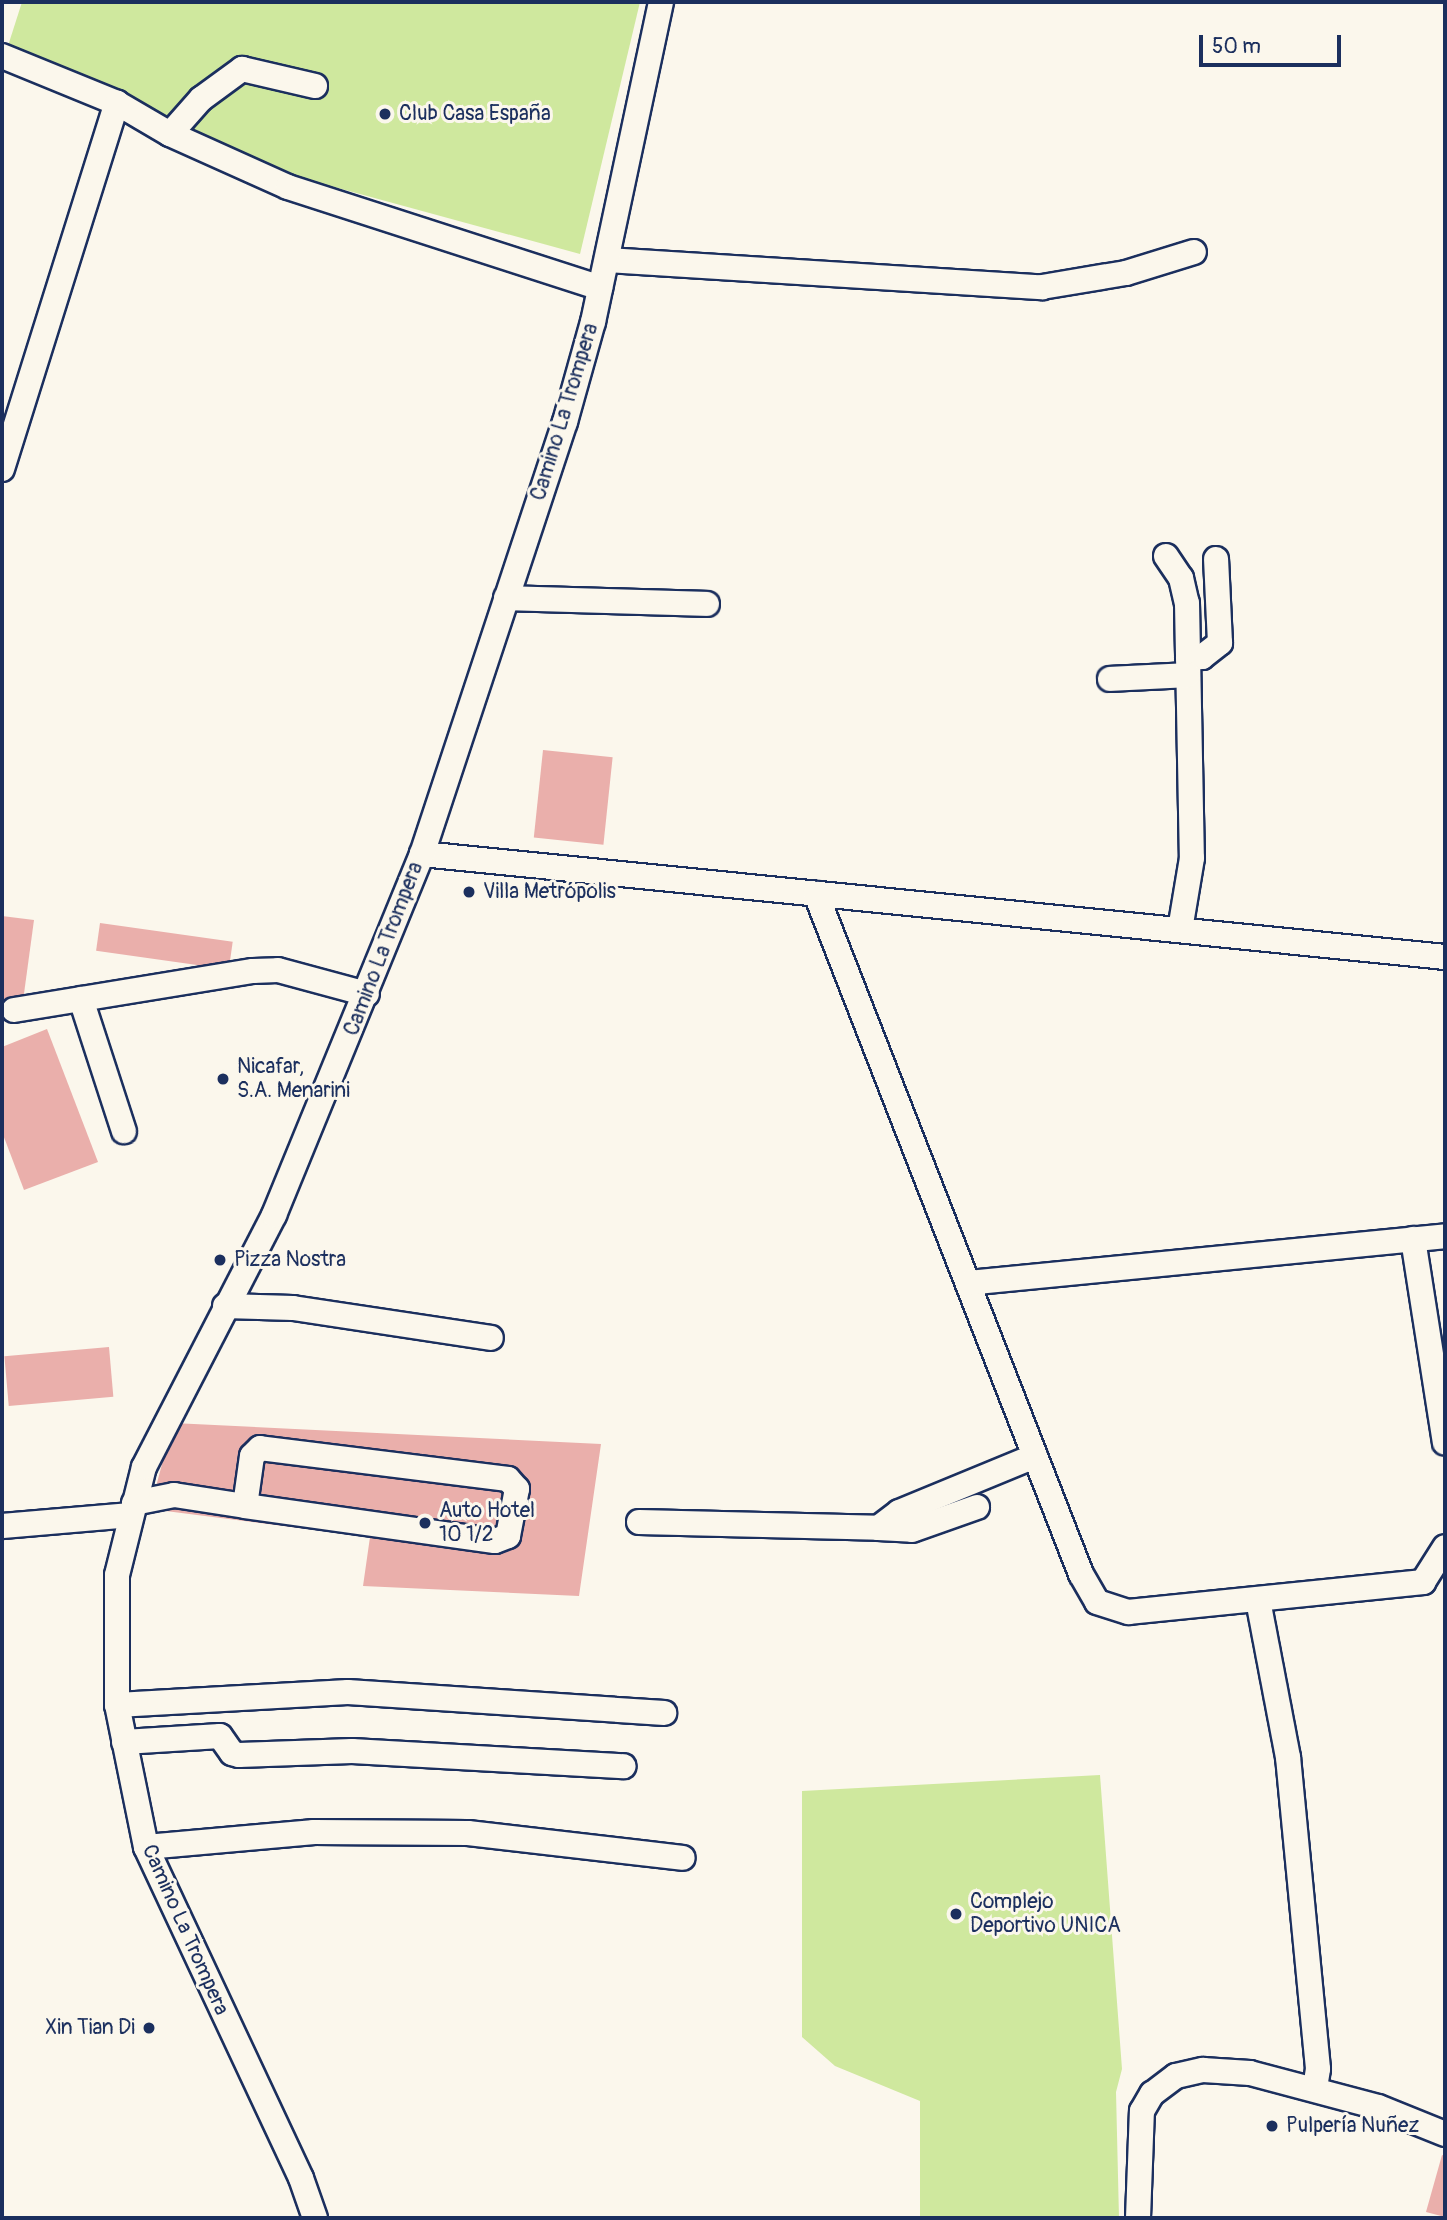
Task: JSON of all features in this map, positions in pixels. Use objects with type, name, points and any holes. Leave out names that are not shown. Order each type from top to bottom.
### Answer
[{"type":"street","name":"Camino La Trompera","points":[[316,2218],[301,2178],[146,1847],[117,1705],[117,1576],[144,1467],[274,1215],[367,994],[422,854],[565,422],[607,260],[661,2]]},
{"type":"street","points":[[2,56],[117,103],[170,134],[323,200],[492,249],[600,288]]},
{"type":"street","points":[[170,134],[201,99],[242,69],[315,86]]},
{"type":"street","points":[[2,469],[117,103]]},
{"type":"street","points":[[607,260],[1042,287],[1126,273],[1194,252]]},
{"type":"street","points":[[1166,556],[1181,578],[1187,603],[1192,858],[1180,930]]},
{"type":"street","points":[[1110,679],[1188,666],[1220,643],[1216,559]]},
{"type":"street","points":[[506,598],[707,604]]},
{"type":"street","points":[[422,854],[1445,957]]},
{"type":"street","points":[[816,894],[1088,1590],[1097,1602],[1128,1612],[1423,1582],[1445,1547]]},
{"type":"street","points":[[14,1010],[211,976],[278,970],[367,994]]},
{"type":"street","points":[[81,999],[124,1130]]},
{"type":"street","points":[[968,1283],[1445,1236]]},
{"type":"street","points":[[1413,1239],[1445,1443]]},
{"type":"street","points":[[225,1306],[293,1308],[491,1338]]},
{"type":"street","points":[[2,1526],[132,1509],[174,1495],[246,1506],[495,1541],[508,1536],[517,1489],[508,1479],[260,1448],[252,1456],[246,1506]]},
{"type":"street","points":[[878,1528],[899,1512],[1035,1455]]},
{"type":"street","points":[[639,1522],[912,1530],[977,1507]]},
{"type":"street","points":[[1258,1600],[1288,1756],[1318,2069],[1315,2088]]},
{"type":"street","points":[[117,1705],[348,1692],[664,1713]]},
{"type":"street","points":[[124,1742],[220,1736],[232,1753],[239,1755],[352,1751],[624,1766]]},
{"type":"street","points":[[146,1847],[314,1832],[468,1833],[683,1858]]},
{"type":"street","points":[[1138,2218],[1142,2111],[1152,2094],[1176,2076],[1203,2070],[1250,2073],[1315,2088],[1445,2134]]},
{"type":"green space","name":"Club Casa España","points":[[22,2],[640,2],[580,254],[305,179],[7,49]]},
{"type":"green space","name":"Complejo Deportivo UNICA","points":[[1100,1775],[1122,2069],[1116,2092],[1119,2218],[920,2218],[920,2101],[835,2066],[802,2037],[802,1791]]},
{"type":"building","points":[[543,750],[613,757],[603,845],[534,838]]},
{"type":"building","points":[[2,916],[34,920],[23,1001],[2,999]]},
{"type":"building","points":[[100,923],[233,942],[229,969],[96,951]]},
{"type":"building","points":[[47,1029],[98,1162],[24,1190],[2,1132],[2,1047]]},
{"type":"building","points":[[109,1347],[113,1397],[9,1406],[4,1356]]},
{"type":"building","name":"Auto Hotel 10 1/2","points":[[173,1423],[601,1444],[579,1596],[363,1586],[370,1537],[150,1509]]},
{"type":"building","points":[[1442,2155],[1445,2156],[1445,2217],[1426,2212]]},
{"type":"place","name":"Club Casa España","points":[[385,114]]},
{"type":"place","name":"Villa Metrópolis","points":[[469,892]]},
{"type":"place","name":"Nicafar, S.A. Menarini","points":[[223,1079]]},
{"type":"place","name":"Pizza Nostra","points":[[220,1260]]},
{"type":"place","name":"Auto Hotel 10 1/2","points":[[425,1523]]},
{"type":"place","name":"Complejo Deportivo UNICA","points":[[956,1914]]},
{"type":"place","name":"Xin Tian Di","points":[[149,2028]]},
{"type":"place","name":"Pulpería Nuñez","points":[[1272,2126]]}]
